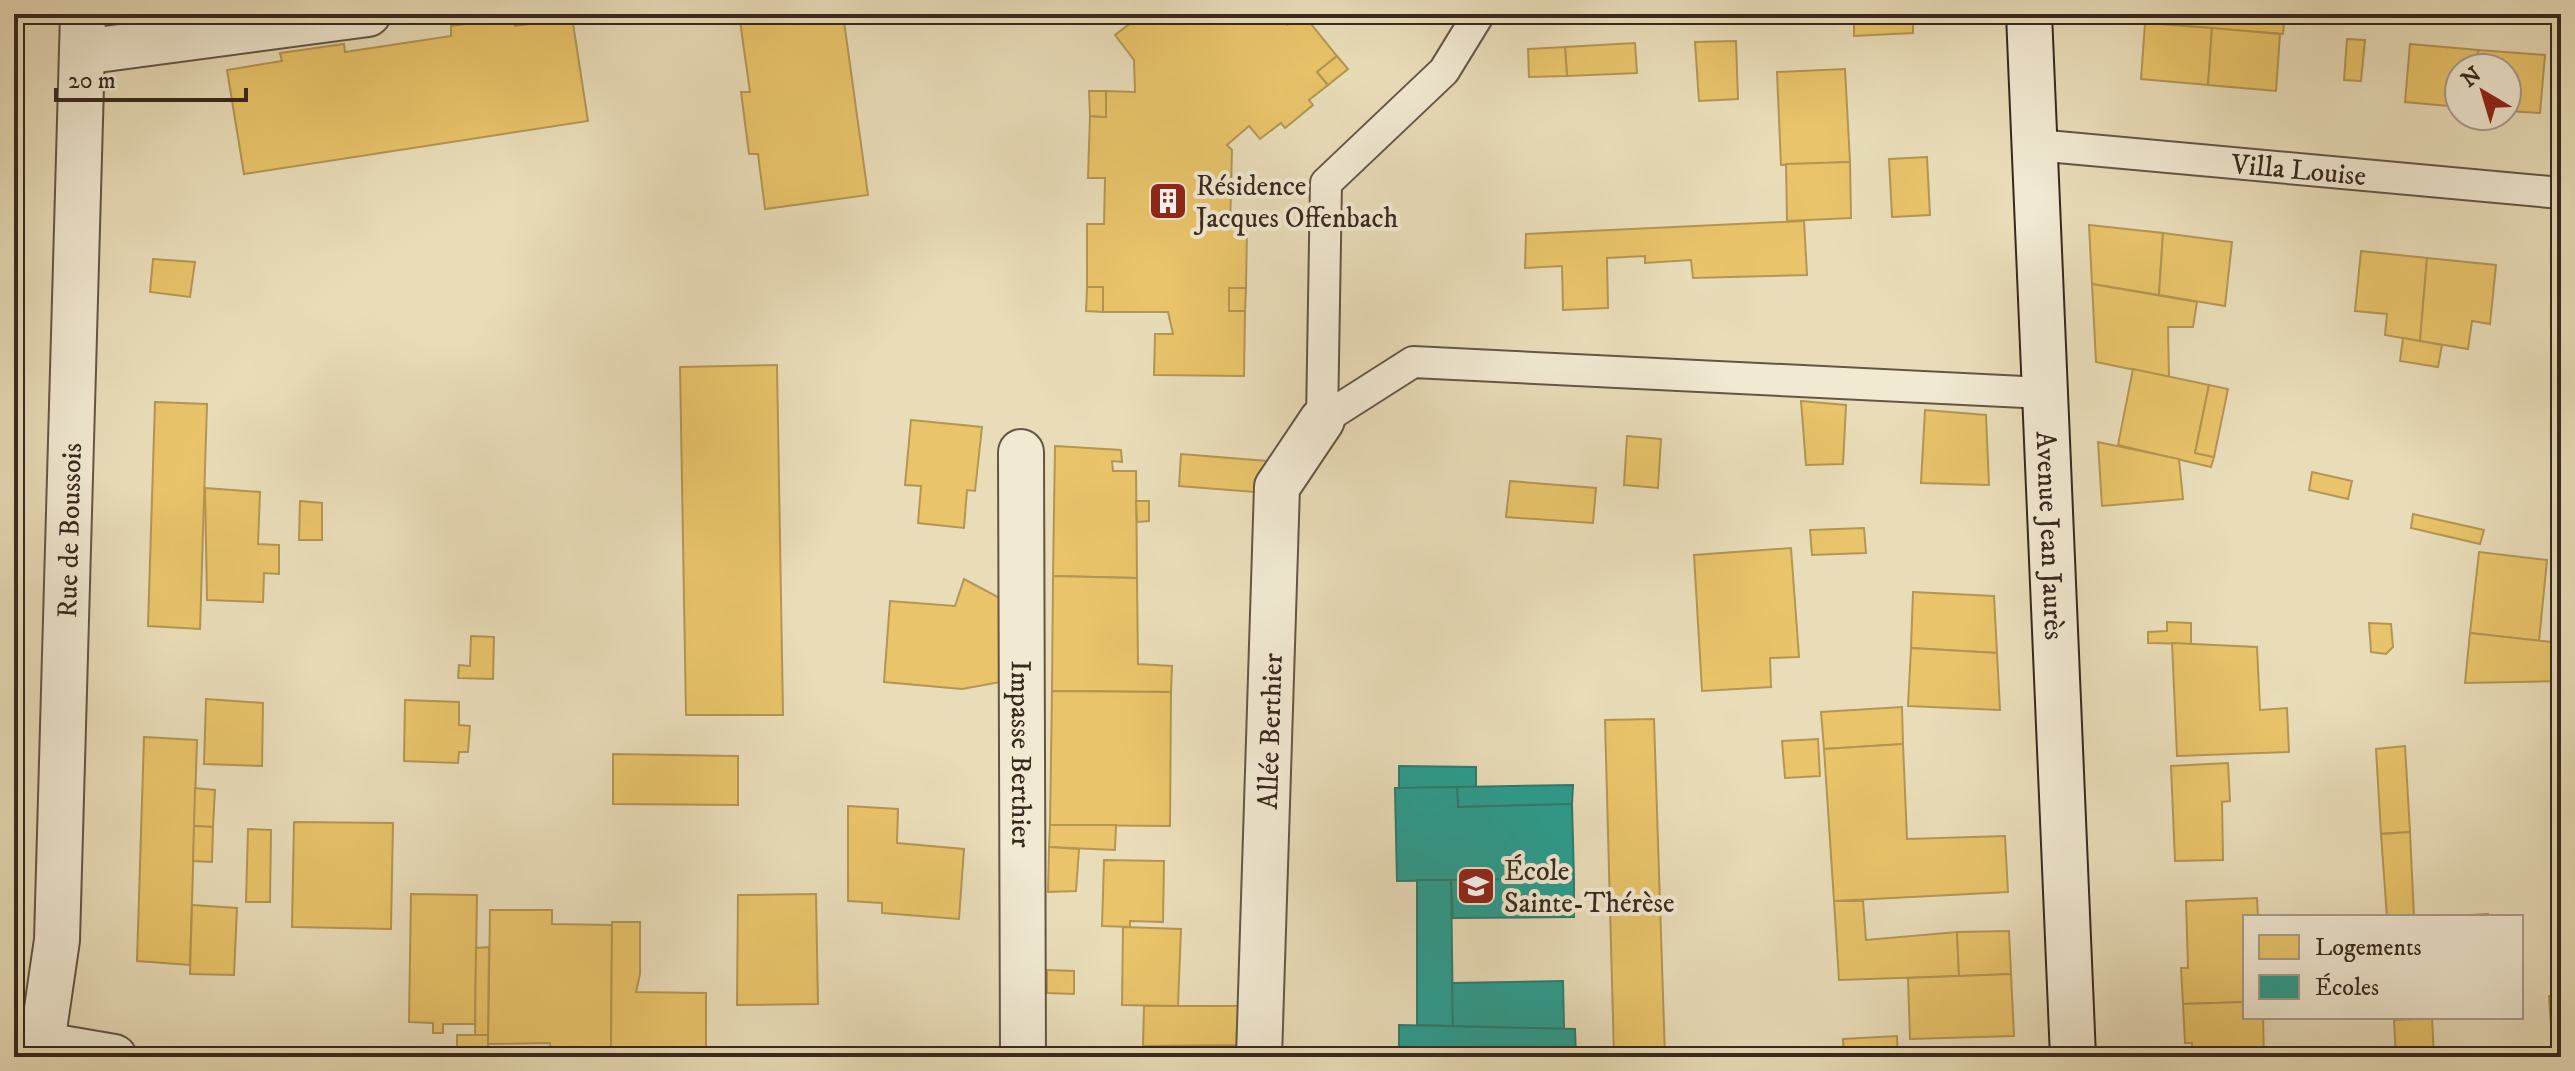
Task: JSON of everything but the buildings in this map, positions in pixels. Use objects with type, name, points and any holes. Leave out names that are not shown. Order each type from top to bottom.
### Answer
[{"type":"street","points":[[83,33],[367,14]]},
{"type":"street","name":"Avenue Jean Jaurès","points":[[2029,14],[2073,1057]]},
{"type":"street","name":"Rue de Boussois","points":[[32,1047],[57,940],[83,33]]},
{"type":"street","name":"Allée Berthier","points":[[1259,1057],[1277,487],[1322,420]]},
{"type":"street","name":"Impasse Berthier","points":[[1021,452],[1023,1057]]},
{"type":"street","points":[[32,1047],[114,1057]]},
{"type":"lane","points":[[1322,420],[1326,183],[1444,71],[1479,14]]},
{"type":"lane","name":"Villa Louise","points":[[2036,145],[2561,193]]},
{"type":"lane","points":[[1322,420],[1413,362],[2046,393]]},
{"type":"place","name":"Résidence Jacques Offenbach","points":[[1168,201]]},
{"type":"place","name":"École Sainte-Thérèse","points":[[1476,886]]}]
